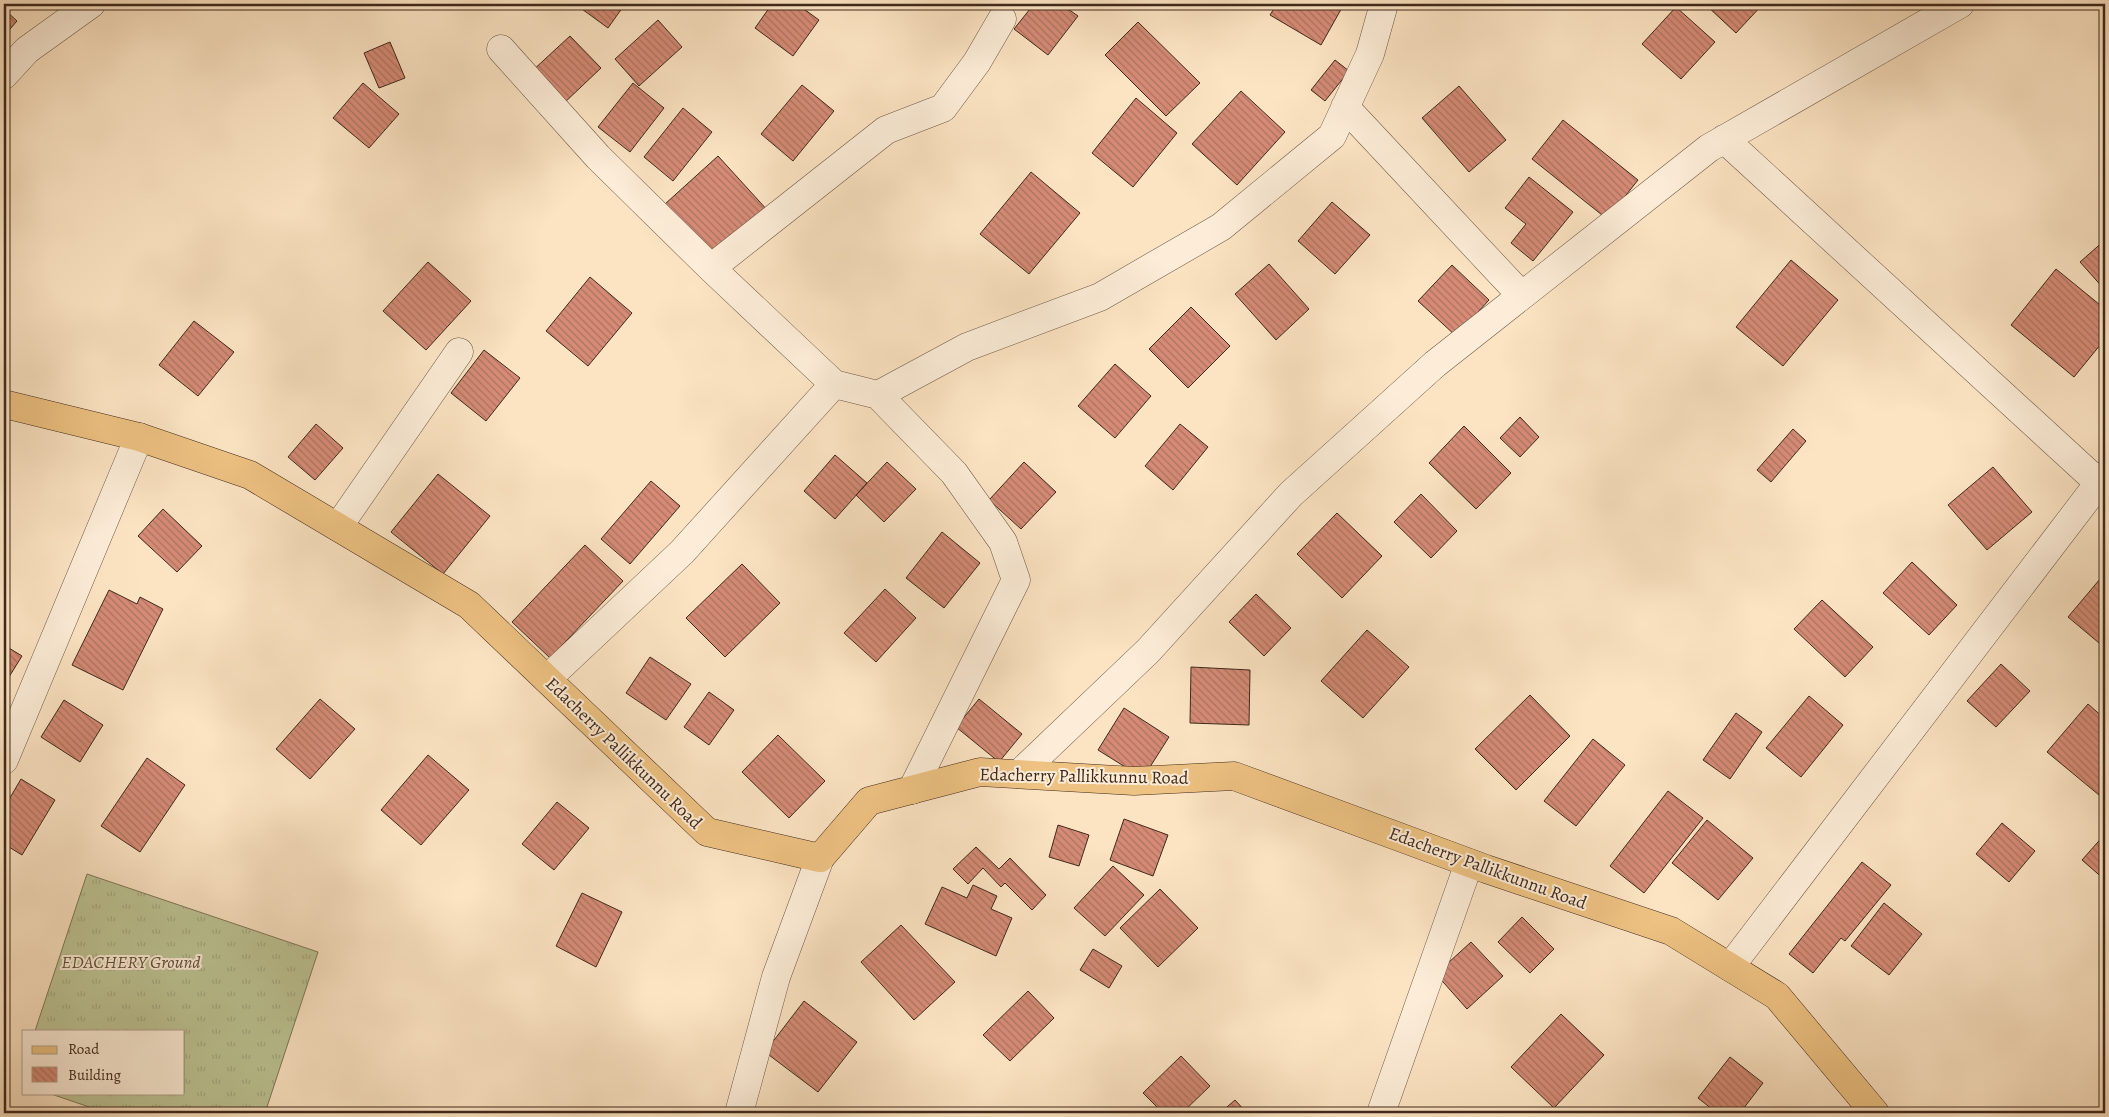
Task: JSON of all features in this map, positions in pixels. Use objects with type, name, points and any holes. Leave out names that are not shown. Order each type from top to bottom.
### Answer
[{"type":"main road","name":"Edacherry Pallikkunnu Road","points":[[4,404],[139,437],[250,475],[469,605],[707,832],[820,858],[869,801],[980,772],[1134,781],[1234,776],[1469,863],[1671,931],[1777,996],[1875,1113]]},
{"type":"street","points":[[4,75],[27,50],[91,4]]},
{"type":"street","points":[[878,395],[967,347],[1100,297],[1221,227],[1332,136],[1370,54],[1384,4]]},
{"type":"street","points":[[1019,774],[1148,651],[1291,494],[1435,364],[1709,148],[1960,4]]},
{"type":"street","points":[[710,268],[886,130],[943,108],[977,62],[1002,19]]},
{"type":"street","points":[[501,49],[598,157],[710,268],[834,384],[878,395],[954,473],[1002,542],[1016,580],[912,790]]},
{"type":"street","points":[[1345,107],[1521,295]]},
{"type":"street","points":[[1724,139],[2102,479],[1730,967]]},
{"type":"street","points":[[338,527],[459,352]]},
{"type":"street","points":[[547,678],[682,552],[834,384]]},
{"type":"street","points":[[4,760],[139,437]]},
{"type":"street","points":[[739,1113],[776,977],[820,858]]},
{"type":"street","points":[[1381,1113],[1469,863]]},
{"type":"green space","name":"EDACHERY Ground","points":[[87,874],[318,952],[265,1113],[107,1113],[51,1094],[185,1094],[185,1030],[35,1030]]},
{"type":"building","points":[[575,4],[625,4],[608,28]]},
{"type":"building","points":[[772,4],[797,4],[819,20],[793,56],[755,28]]},
{"type":"building","points":[[1034,4],[1061,4],[1078,16],[1048,55],[1014,29]]},
{"type":"building","points":[[1277,4],[1344,4],[1321,45],[1270,15]]},
{"type":"building","points":[[1708,4],[1763,4],[1736,33],[1707,6]]},
{"type":"building","points":[[1676,7],[1715,42],[1681,79],[1642,44]]},
{"type":"building","points":[[4,9],[17,21],[4,36]]},
{"type":"building","points":[[658,20],[682,47],[639,86],[615,59]]},
{"type":"building","points":[[1138,22],[1200,83],[1166,116],[1105,55]]},
{"type":"building","points":[[570,36],[601,68],[562,105],[531,72]]},
{"type":"building","points":[[390,42],[405,78],[379,88],[364,53]]},
{"type":"building","points":[[1335,60],[1349,71],[1325,101],[1311,90]]},
{"type":"building","points":[[363,83],[399,114],[369,148],[333,118]]},
{"type":"building","points":[[633,83],[664,108],[630,152],[598,127]]},
{"type":"building","points":[[802,85],[834,111],[793,161],[761,134]]},
{"type":"building","points":[[1459,86],[1506,140],[1469,172],[1422,118]]},
{"type":"building","points":[[1241,91],[1285,132],[1237,185],[1192,144]]},
{"type":"building","points":[[1136,98],[1177,133],[1133,187],[1092,153]]},
{"type":"building","points":[[683,108],[712,132],[673,181],[644,157]]},
{"type":"building","points":[[1563,120],[1638,180],[1607,219],[1532,159]]},
{"type":"building","points":[[718,156],[769,212],[716,260],[665,204]]},
{"type":"building","points":[[1031,172],[1080,213],[1029,274],[980,234]]},
{"type":"building","points":[[1529,177],[1573,212],[1533,261],[1511,243],[1526,224],[1505,208]]},
{"type":"building","points":[[1332,202],[1370,235],[1335,274],[1298,241]]},
{"type":"building","points":[[2105,240],[2105,290],[2080,262]]},
{"type":"building","points":[[1791,260],[1838,300],[1783,366],[1736,327]]},
{"type":"building","points":[[428,262],[471,301],[426,350],[383,311]]},
{"type":"building","points":[[1269,264],[1309,309],[1276,340],[1235,294]]},
{"type":"building","points":[[1452,265],[1489,300],[1456,336],[1418,301]]},
{"type":"building","points":[[2056,269],[2105,309],[2105,339],[2074,377],[2011,325]]},
{"type":"building","points":[[590,277],[632,313],[588,366],[546,331]]},
{"type":"building","points":[[1191,307],[1230,346],[1188,388],[1149,349]]},
{"type":"building","points":[[194,321],[234,352],[198,396],[159,365]]},
{"type":"building","points":[[484,350],[520,378],[486,421],[451,393]]},
{"type":"building","points":[[1115,364],[1151,396],[1115,438],[1078,406]]},
{"type":"building","points":[[1520,417],[1539,437],[1520,457],[1500,438]]},
{"type":"building","points":[[316,424],[343,448],[315,480],[288,457]]},
{"type":"building","points":[[1180,424],[1208,447],[1173,490],[1145,466]]},
{"type":"building","points":[[1464,426],[1511,473],[1476,509],[1429,463]]},
{"type":"building","points":[[1793,429],[1806,441],[1771,482],[1757,470]]},
{"type":"building","points":[[835,455],[867,483],[835,519],[804,491]]},
{"type":"building","points":[[887,462],[916,489],[884,522],[856,495]]},
{"type":"building","points":[[1024,462],[1056,492],[1021,529],[989,500]]},
{"type":"building","points":[[1993,467],[2032,512],[1987,550],[1948,505]]},
{"type":"building","points":[[438,474],[490,516],[443,574],[391,532]]},
{"type":"building","points":[[651,481],[680,506],[630,564],[601,539]]},
{"type":"building","points":[[1421,494],[1457,531],[1431,558],[1394,522]]},
{"type":"building","points":[[163,509],[202,546],[177,572],[138,536]]},
{"type":"building","points":[[1337,513],[1382,556],[1342,598],[1297,554]]},
{"type":"building","points":[[942,532],[980,563],[944,608],[906,578]]},
{"type":"building","points":[[585,545],[623,581],[550,658],[512,622]]},
{"type":"building","points":[[1912,562],[1957,605],[1929,635],[1883,593]]},
{"type":"building","points":[[742,564],[780,603],[725,657],[686,618]]},
{"type":"building","points":[[2100,579],[2105,583],[2105,648],[2068,617]]},
{"type":"building","points":[[885,589],[916,618],[876,662],[844,633]]},
{"type":"building","points":[[109,590],[137,604],[140,597],[163,609],[123,690],[72,665]]},
{"type":"building","points":[[1256,594],[1291,628],[1264,656],[1229,622]]},
{"type":"building","points":[[1822,600],[1873,647],[1845,677],[1794,629]]},
{"type":"building","points":[[1367,630],[1409,667],[1363,718],[1321,681]]},
{"type":"building","points":[[4,645],[22,656],[4,685]]},
{"type":"building","points":[[650,657],[691,684],[666,720],[626,693]]},
{"type":"building","points":[[2001,664],[2030,691],[1996,727],[1967,701]]},
{"type":"building","points":[[1191,667],[1250,670],[1249,725],[1190,723]]},
{"type":"building","points":[[709,692],[734,710],[709,745],[684,727]]},
{"type":"building","points":[[1530,695],[1570,736],[1516,790],[1475,749]]},
{"type":"building","points":[[1809,696],[1843,725],[1801,777],[1766,748]]},
{"type":"building","points":[[320,699],[355,729],[310,779],[276,749]]},
{"type":"building","points":[[979,699],[1022,734],[999,762],[956,727]]},
{"type":"building","points":[[64,700],[103,725],[80,762],[41,737]]},
{"type":"building","points":[[2088,704],[2105,719],[2105,800],[2047,752]]},
{"type":"building","points":[[1124,708],[1169,737],[1143,778],[1098,750]]},
{"type":"building","points":[[1736,713],[1762,732],[1730,779],[1703,760]]},
{"type":"building","points":[[778,735],[825,781],[789,818],[742,772]]},
{"type":"building","points":[[1593,739],[1625,765],[1576,826],[1544,801]]},
{"type":"building","points":[[428,755],[469,790],[421,845],[381,810]]},
{"type":"building","points":[[147,758],[185,785],[140,852],[101,826]]},
{"type":"building","points":[[21,779],[55,800],[22,855],[4,844],[4,808]]},
{"type":"building","points":[[1668,791],[1703,818],[1644,893],[1610,866]]},
{"type":"building","points":[[557,802],[589,828],[554,870],[522,844]]},
{"type":"building","points":[[1124,819],[1168,835],[1153,876],[1110,860]]},
{"type":"building","points":[[1707,820],[1753,858],[1718,900],[1672,863]]},
{"type":"building","points":[[2002,823],[2035,851],[2009,882],[1976,854]]},
{"type":"building","points":[[1058,825],[1089,835],[1079,866],[1049,857]]},
{"type":"building","points":[[2105,834],[2105,880],[2082,860]]},
{"type":"building","points":[[976,847],[999,869],[1010,858],[1046,895],[1032,910],[1005,883],[1001,887],[983,868],[968,884],[953,869]]},
{"type":"building","points":[[1862,862],[1891,885],[1845,941],[1841,938],[1813,973],[1789,954]]},
{"type":"building","points":[[1113,866],[1144,895],[1105,936],[1074,908]]},
{"type":"building","points":[[973,885],[997,896],[991,909],[1012,918],[996,956],[925,924],[942,887],[967,898]]},
{"type":"building","points":[[1160,889],[1198,928],[1158,967],[1120,928]]},
{"type":"building","points":[[582,893],[622,912],[596,967],[556,946]]},
{"type":"building","points":[[1884,903],[1922,934],[1889,975],[1851,946]]},
{"type":"building","points":[[1522,917],[1554,949],[1530,973],[1498,942]]},
{"type":"building","points":[[901,925],[955,982],[914,1020],[861,962]]},
{"type":"building","points":[[1471,942],[1503,976],[1467,1009],[1436,974]]},
{"type":"building","points":[[1093,949],[1122,966],[1109,988],[1080,970]]},
{"type":"building","points":[[1028,991],[1054,1018],[1010,1061],[983,1035]]},
{"type":"building","points":[[804,1001],[857,1042],[818,1092],[765,1052]]},
{"type":"building","points":[[1561,1014],[1604,1055],[1554,1108],[1511,1067]]},
{"type":"building","points":[[1181,1056],[1210,1086],[1182,1113],[1163,1113],[1143,1093]]},
{"type":"building","points":[[1730,1057],[1763,1083],[1740,1113],[1717,1113],[1698,1098]]},
{"type":"building","points":[[1235,1100],[1247,1113],[1220,1113]]}]
